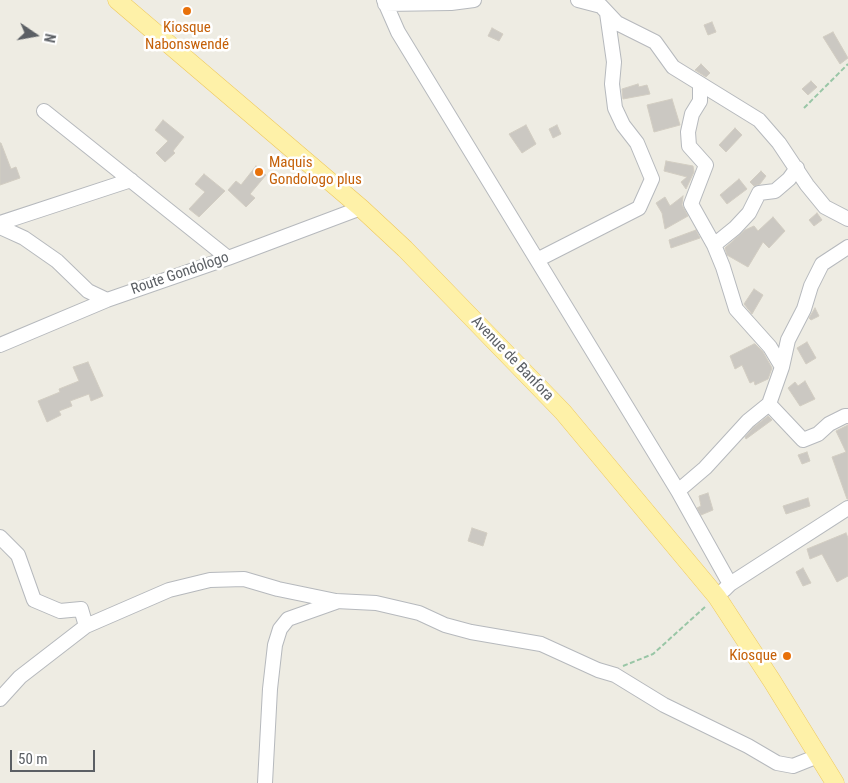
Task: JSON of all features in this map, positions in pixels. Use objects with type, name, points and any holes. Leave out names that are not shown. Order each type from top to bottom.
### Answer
[{"type":"main road","name":"Avenue de Banfora","points":[[116,0],[361,208],[405,249],[563,412],[717,597],[835,783]]},
{"type":"street","points":[[474,0],[451,3],[385,2],[398,32],[678,491],[730,584]]},
{"type":"street","points":[[578,0],[601,6],[617,23],[655,42],[673,67],[759,120],[779,143],[825,208],[848,219]]},
{"type":"street","points":[[537,260],[639,208],[652,179],[637,143],[623,126],[615,108],[612,84],[614,62],[607,12]]},
{"type":"street","points":[[700,85],[700,101],[692,114],[688,132],[689,146],[706,165],[691,204],[714,245],[736,309],[770,347],[782,367]]},
{"type":"street","points":[[44,111],[228,258]]},
{"type":"street","points":[[714,245],[736,228],[749,213],[759,193],[775,191],[789,179],[797,168]]},
{"type":"street","points":[[0,225],[131,180]]},
{"type":"street","name":"Route Gondologo","points":[[0,345],[107,300],[228,258],[361,208]]},
{"type":"street","points":[[0,225],[24,238],[56,261],[88,291],[107,300]]},
{"type":"street","points":[[678,491],[705,468],[748,421],[769,404],[782,367],[788,340],[804,309],[811,286],[822,264],[848,247]]},
{"type":"street","points":[[769,404],[804,440],[818,434],[828,424],[848,416]]},
{"type":"street","points":[[717,597],[730,584],[848,508]]},
{"type":"street","points":[[0,536],[18,555],[34,600],[60,611],[80,610],[86,626]]},
{"type":"street","points":[[0,700],[20,677],[86,626],[169,590],[210,580],[244,579],[278,589],[336,601],[376,603],[419,614],[471,632],[541,644],[615,675],[664,705],[748,746],[777,764],[793,766],[818,756]]},
{"type":"street","points":[[265,783],[270,689],[280,629],[288,619],[336,601]]},
{"type":"path","points":[[804,108],[848,64]]},
{"type":"path","points":[[604,672],[653,654],[717,597]]},
{"type":"building","points":[[712,22],[716,32],[708,35],[704,25]]},
{"type":"building","points":[[492,28],[503,34],[499,41],[488,36]]},
{"type":"building","points":[[833,32],[848,58],[840,64],[823,37]]},
{"type":"building","points":[[701,64],[710,73],[706,77],[695,70]]},
{"type":"building","points":[[811,81],[817,87],[808,95],[802,89]]},
{"type":"building","points":[[638,84],[639,87],[647,85],[650,94],[623,99],[622,89]]},
{"type":"building","points":[[672,99],[680,125],[654,132],[647,105]]},
{"type":"building","points":[[163,120],[184,137],[173,151],[175,153],[165,162],[156,153],[168,141],[155,130]]},
{"type":"building","points":[[526,125],[536,144],[522,153],[509,134]]},
{"type":"building","points":[[557,125],[561,134],[553,138],[549,129]]},
{"type":"building","points":[[735,128],[742,135],[726,152],[719,145]]},
{"type":"building","points":[[0,143],[11,169],[16,167],[20,178],[0,185]]},
{"type":"building","points":[[666,161],[693,166],[694,172],[686,189],[681,182],[687,177],[664,171]]},
{"type":"building","points":[[256,166],[266,175],[250,194],[255,198],[246,207],[228,190],[236,181],[241,185]]},
{"type":"building","points":[[761,171],[766,176],[760,184],[754,186],[750,182]]},
{"type":"building","points":[[204,174],[225,191],[199,217],[189,209],[205,192],[195,184]]},
{"type":"building","points":[[739,179],[747,189],[727,204],[720,195]]},
{"type":"building","points":[[683,196],[682,205],[688,216],[665,229],[662,213],[656,203],[665,197],[670,206]]},
{"type":"building","points":[[817,213],[822,220],[814,226],[809,220]]},
{"type":"building","points":[[773,217],[785,231],[769,248],[763,242],[748,267],[727,255],[725,248],[745,230],[754,226],[758,231]]},
{"type":"building","points":[[696,230],[700,238],[671,248],[669,240]]},
{"type":"building","points":[[754,289],[763,295],[752,314],[744,304]]},
{"type":"building","points":[[815,308],[819,316],[811,320],[809,318]]},
{"type":"building","points":[[807,342],[816,358],[806,364],[797,348]]},
{"type":"building","points":[[754,344],[763,352],[772,368],[768,379],[755,385],[754,381],[750,383],[742,365],[735,369],[730,356]]},
{"type":"building","points":[[88,362],[103,396],[91,401],[89,394],[70,401],[72,406],[59,411],[61,415],[47,422],[38,401],[60,392],[59,389],[79,381],[73,367]]},
{"type":"building","points":[[805,381],[815,399],[800,406],[788,388],[795,382],[798,386]]},
{"type":"building","points":[[768,416],[772,420],[746,439],[745,437],[754,427]]},
{"type":"building","points":[[848,425],[847,499],[832,457],[846,452],[836,431]]},
{"type":"building","points":[[807,452],[810,461],[802,464],[798,455]]},
{"type":"building","points":[[708,493],[713,510],[701,515],[697,508],[701,506],[699,496]]},
{"type":"building","points":[[808,498],[810,506],[786,514],[783,506]]},
{"type":"building","points":[[472,528],[487,533],[483,546],[468,541]]},
{"type":"building","points":[[846,533],[848,538],[848,576],[837,582],[822,554],[810,559],[807,549]]},
{"type":"building","points":[[803,568],[811,583],[803,586],[796,572]]},
{"type":"place","name":"Kiosque Nabonswendé","points":[[187,11]]},
{"type":"place","name":"Maquis Gondologo plus","points":[[259,172]]},
{"type":"place","name":"Kiosque","points":[[787,656]]}]
